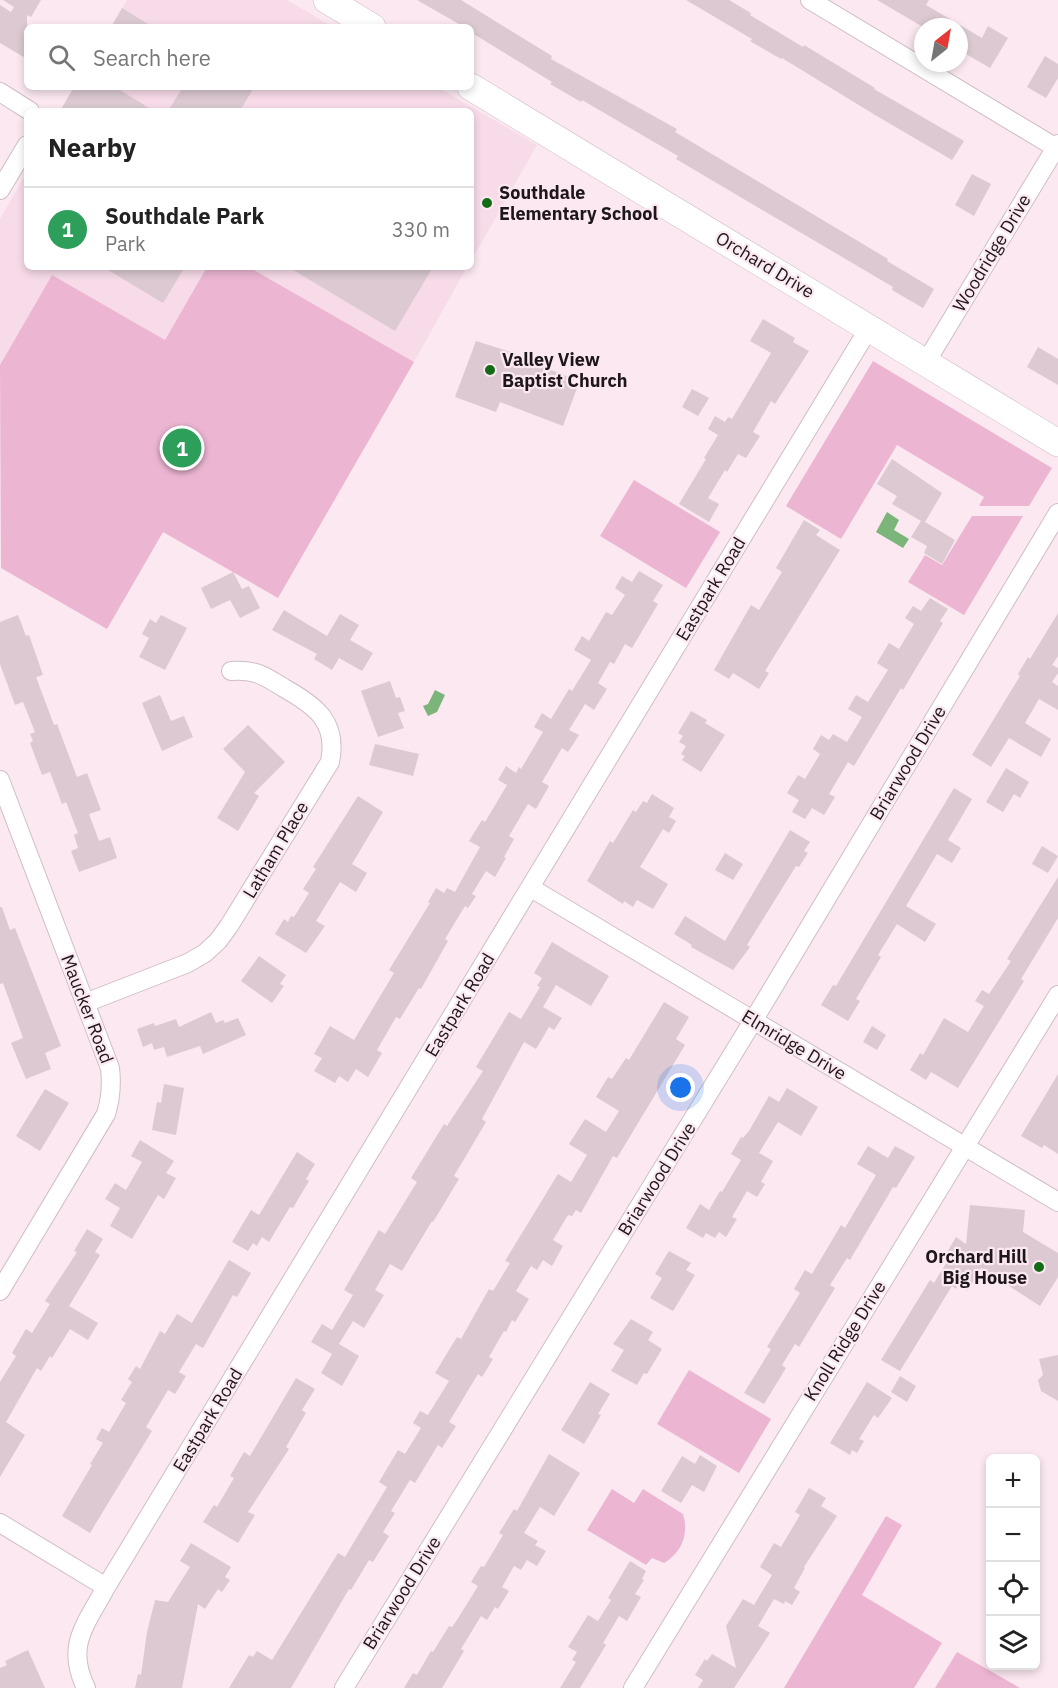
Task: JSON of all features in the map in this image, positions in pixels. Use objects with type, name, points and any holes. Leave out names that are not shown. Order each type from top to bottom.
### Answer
[{"type":"street","points":[[327,0],[367,24]]},
{"type":"street","points":[[810,0],[1057,147]]},
{"type":"street","name":"Orchard Drive","points":[[474,89],[1058,442]]},
{"type":"street","points":[[0,93],[25,108]]},
{"type":"street","name":"Woodridge Drive","points":[[926,362],[1057,147]]},
{"type":"street","points":[[0,190],[24,150]]},
{"type":"street","name":"Eastpark Road","points":[[86,1688],[77,1665],[76,1650],[79,1636],[106,1587],[869,328]]},
{"type":"street","name":"Briarwood Drive","points":[[344,1688],[753,1021],[1058,513]]},
{"type":"street","name":"Latham Place","points":[[85,1003],[188,963],[205,953],[218,941],[330,762],[333,745],[329,730],[320,714],[309,702],[262,674],[247,670],[231,672]]},
{"type":"street","name":"Maucker Road","points":[[0,780],[110,1068],[112,1083],[111,1099],[106,1114],[2,1284]]},
{"type":"street","name":"Elmridge Drive","points":[[531,888],[1058,1202]]},
{"type":"street","name":"Knoll Ridge Drive","points":[[633,1688],[1058,995]]},
{"type":"street","points":[[0,1523],[106,1587]]},
{"type":"shaded area","points":[[127,0],[287,0],[328,24],[113,24]]},
{"type":"shaded area","name":"Southdale Elementary School","points":[[74,90],[442,90],[473,108],[64,108]]},
{"type":"shaded area","name":"Southdale Elementary School","points":[[474,108],[537,145],[474,256]]},
{"type":"shaded area","points":[[24,177],[24,270],[205,270],[165,340],[52,275],[0,365],[0,219]]},
{"type":"shaded area","points":[[205,270],[254,270],[414,362],[278,598],[163,532],[107,629],[1,568],[0,365],[52,275],[165,340]]},
{"type":"shaded area","name":"Southdale Elementary School","points":[[254,270],[465,270],[414,362]]},
{"type":"shaded area","points":[[873,361],[1052,468],[1029,506],[979,506],[984,497],[897,445],[841,539],[786,506]]},
{"type":"shaded area","points":[[634,480],[720,532],[686,588],[600,536]]},
{"type":"shaded area","points":[[887,512],[899,520],[894,530],[909,539],[903,548],[876,532]]},
{"type":"shaded area","points":[[972,516],[1023,516],[964,615],[908,582],[925,555],[942,565]]},
{"type":"shaded area","points":[[435,690],[445,695],[437,712],[428,716],[423,706],[428,704]]},
{"type":"shaded area","points":[[689,1370],[771,1419],[739,1473],[657,1424]]},
{"type":"shaded area","points":[[612,1489],[634,1503],[643,1489],[683,1514],[685,1529],[682,1542],[680,1548],[670,1559],[664,1563],[652,1558],[646,1565],[587,1530]]},
{"type":"shaded area","points":[[886,1516],[902,1525],[862,1595],[942,1643],[914,1688],[784,1688]]},
{"type":"shaded area","points":[[957,1652],[1020,1688],[935,1688]]},
{"type":"building","points":[[3,0],[41,0],[31,17],[27,15],[27,24],[24,24],[24,57],[0,43],[0,5],[11,12],[14,7]]},
{"type":"building","points":[[417,0],[461,0],[552,56],[551,59],[677,129],[675,132],[888,259],[887,261],[934,289],[923,308],[892,290],[893,287],[676,159],[678,156],[550,84],[552,82],[474,34],[474,24],[459,24]]},
{"type":"building","points":[[686,0],[729,0],[803,47],[804,45],[964,141],[952,160],[750,41],[752,39]]},
{"type":"building","points":[[877,0],[929,0],[926,5],[948,18],[914,18],[914,22]]},
{"type":"building","points":[[122,8],[148,24],[113,24]]},
{"type":"building","points":[[988,26],[1008,38],[990,68],[968,55],[968,30],[982,38]]},
{"type":"building","points":[[1045,56],[1058,64],[1058,78],[1046,98],[1027,87]]},
{"type":"building","points":[[72,90],[120,90],[149,108],[62,108]]},
{"type":"building","points":[[181,90],[252,90],[242,108],[170,108]]},
{"type":"building","points":[[972,174],[991,184],[974,216],[955,205]]},
{"type":"building","points":[[108,270],[183,270],[163,303]]},
{"type":"building","points":[[293,270],[431,270],[395,331]]},
{"type":"building","points":[[763,319],[795,338],[793,342],[809,351],[775,404],[771,401],[753,432],[760,436],[746,458],[738,454],[708,498],[719,504],[709,522],[679,504],[718,435],[708,429],[715,416],[725,422],[728,417],[732,419],[771,353],[750,341]]},
{"type":"building","points":[[476,341],[517,354],[516,356],[574,379],[571,386],[577,388],[563,426],[500,402],[496,412],[455,397]]},
{"type":"building","points":[[1038,347],[1058,359],[1058,385],[1027,367]]},
{"type":"building","points":[[692,389],[709,398],[698,416],[682,407]]},
{"type":"building","points":[[892,459],[942,493],[925,522],[955,540],[942,564],[924,553],[927,546],[911,537],[921,521],[892,504],[897,496],[877,484]]},
{"type":"building","points":[[804,520],[820,530],[816,535],[840,550],[765,671],[769,673],[759,689],[733,673],[729,679],[714,670],[751,605],[759,610],[782,572],[776,568]]},
{"type":"building","points":[[639,571],[663,585],[653,601],[658,604],[632,648],[625,644],[614,664],[610,662],[598,683],[607,689],[594,710],[585,704],[569,730],[579,735],[568,752],[562,748],[542,782],[549,786],[536,809],[528,804],[509,836],[514,839],[495,877],[486,871],[472,894],[476,896],[468,908],[465,906],[445,939],[448,941],[421,989],[419,988],[400,1019],[396,1017],[377,1050],[382,1053],[368,1077],[356,1069],[348,1082],[339,1076],[335,1083],[314,1071],[322,1058],[314,1054],[330,1026],[354,1040],[394,973],[389,970],[430,903],[428,902],[436,888],[444,893],[447,888],[455,892],[480,847],[469,841],[482,820],[485,822],[507,785],[498,780],[506,766],[516,773],[519,767],[521,769],[543,732],[534,727],[542,713],[551,719],[569,689],[572,691],[591,660],[574,650],[582,636],[589,641],[606,612],[612,615],[625,595],[615,588],[622,576],[632,582]]},
{"type":"building","points":[[233,572],[242,589],[249,586],[260,608],[240,618],[230,600],[211,609],[201,588]]},
{"type":"building","points":[[930,598],[948,609],[940,621],[943,623],[854,766],[848,762],[829,794],[835,797],[824,815],[812,808],[805,819],[792,812],[799,800],[787,793],[798,775],[805,779],[820,754],[813,749],[821,735],[829,740],[833,734],[847,742],[862,717],[848,709],[856,695],[868,702],[888,670],[877,663],[889,643],[899,649],[914,624],[905,618],[913,606],[921,611]]},
{"type":"building","points":[[284,610],[327,636],[340,614],[359,625],[350,640],[373,653],[362,671],[339,658],[332,670],[314,659],[317,654],[272,630]]},
{"type":"building","points":[[1058,613],[1058,656],[1052,665],[1058,668],[1058,673],[1052,682],[1058,686],[1058,710],[1039,699],[1025,723],[1051,739],[1041,757],[1009,738],[991,767],[972,755],[1020,676],[1018,674],[1028,657],[1030,659]]},
{"type":"building","points":[[18,615],[26,636],[29,635],[43,675],[36,677],[54,725],[57,724],[77,777],[87,773],[101,810],[89,814],[99,841],[110,837],[117,858],[79,872],[71,851],[78,848],[74,835],[78,833],[66,802],[62,804],[50,772],[42,775],[30,743],[33,741],[30,734],[35,732],[23,702],[15,705],[0,664],[0,622]]},
{"type":"building","points":[[161,615],[187,628],[165,670],[139,657],[149,638],[142,634],[150,619],[156,623]]},
{"type":"building","points":[[390,681],[396,698],[400,697],[405,711],[398,713],[404,728],[378,737],[361,691]]},
{"type":"building","points":[[160,695],[171,721],[184,716],[193,737],[162,751],[142,703]]},
{"type":"building","points":[[691,711],[707,720],[705,723],[725,735],[701,772],[682,760],[685,756],[681,754],[686,746],[679,742],[683,736],[678,733]]},
{"type":"building","points":[[248,725],[285,762],[254,793],[259,796],[238,831],[217,818],[245,772],[223,749]]},
{"type":"building","points":[[375,744],[419,754],[413,776],[369,765]]},
{"type":"building","points":[[1006,768],[1029,782],[1020,798],[1014,794],[1003,812],[986,802]]},
{"type":"building","points":[[954,788],[972,799],[948,840],[961,848],[952,863],[937,854],[906,906],[936,924],[925,942],[897,924],[878,955],[881,957],[856,999],[860,1001],[848,1021],[821,1005],[833,985],[836,986]]},
{"type":"building","points":[[652,794],[674,808],[669,817],[676,821],[669,833],[663,829],[640,867],[668,884],[653,909],[637,900],[633,907],[624,901],[623,904],[587,881],[610,841],[613,843],[633,810],[636,812],[643,801],[647,803]]},
{"type":"building","points":[[358,796],[383,812],[352,864],[367,873],[356,892],[340,882],[316,921],[325,926],[306,953],[275,934],[284,919],[288,922],[291,916],[294,917],[309,893],[303,889],[316,869],[313,867]]},
{"type":"building","points":[[790,830],[810,842],[804,851],[808,853],[799,867],[796,866],[747,945],[750,947],[733,970],[691,947],[692,945],[674,934],[685,916],[725,941]]},
{"type":"building","points":[[1042,846],[1058,856],[1048,873],[1032,864]]},
{"type":"building","points":[[725,853],[743,864],[733,880],[715,870]]},
{"type":"building","points":[[1058,877],[1058,918],[1021,979],[1024,981],[958,1088],[931,1072],[926,1080],[910,1070],[920,1053],[923,1055],[944,1018],[968,1032],[984,1006],[975,1001],[982,990],[989,994],[1011,961],[1007,959]]},
{"type":"building","points":[[0,907],[2,907],[10,930],[15,928],[61,1046],[45,1053],[51,1069],[26,1079],[11,1043],[23,1038],[3,983],[0,984]]},
{"type":"building","points":[[552,942],[609,976],[591,1006],[556,985],[543,1007],[562,1018],[554,1030],[549,1027],[536,1049],[524,1042],[482,1119],[486,1122],[454,1176],[459,1179],[433,1222],[402,1271],[390,1264],[375,1290],[384,1295],[364,1328],[353,1321],[339,1344],[359,1356],[342,1386],[321,1373],[332,1354],[311,1342],[322,1324],[332,1330],[353,1295],[344,1290],[379,1230],[385,1234],[417,1182],[411,1178],[444,1124],[447,1126],[483,1071],[476,1067],[509,1012],[521,1019],[540,987],[537,986],[542,978],[534,973]]},
{"type":"building","points":[[259,956],[286,975],[280,984],[284,986],[272,1003],[241,981]]},
{"type":"building","points":[[664,1002],[689,1017],[676,1039],[685,1045],[617,1158],[613,1156],[581,1213],[576,1210],[572,1216],[568,1215],[553,1240],[563,1246],[552,1266],[543,1260],[537,1270],[531,1266],[516,1291],[529,1299],[515,1322],[512,1320],[506,1332],[504,1331],[489,1357],[493,1359],[482,1377],[478,1374],[449,1422],[456,1426],[442,1448],[438,1445],[415,1483],[410,1480],[391,1511],[395,1513],[383,1532],[389,1536],[373,1562],[369,1560],[351,1590],[349,1589],[291,1688],[229,1688],[249,1655],[253,1657],[257,1651],[272,1660],[338,1553],[345,1557],[387,1487],[379,1482],[398,1450],[405,1454],[421,1428],[413,1423],[420,1411],[428,1415],[449,1381],[435,1373],[457,1337],[461,1339],[489,1289],[493,1291],[510,1263],[505,1261],[558,1174],[571,1182],[587,1155],[569,1144],[585,1119],[606,1132],[619,1111],[596,1097],[608,1077],[612,1079],[626,1058],[629,1060]]},
{"type":"building","points":[[211,1012],[216,1023],[223,1020],[225,1023],[238,1018],[246,1035],[203,1054],[200,1046],[167,1057],[164,1047],[154,1050],[152,1043],[143,1047],[137,1029],[176,1019],[179,1027]]},
{"type":"building","points":[[872,1026],[886,1035],[877,1050],[863,1042]]},
{"type":"building","points":[[1058,1074],[1058,1154],[1044,1145],[1042,1148],[1021,1136]]},
{"type":"building","points":[[164,1084],[184,1088],[176,1135],[152,1130],[157,1102],[161,1103]]},
{"type":"building","points":[[787,1088],[818,1107],[801,1136],[778,1122],[759,1153],[773,1161],[761,1182],[765,1184],[757,1197],[747,1191],[732,1217],[737,1219],[726,1237],[719,1232],[715,1238],[706,1233],[703,1238],[686,1228],[700,1204],[709,1210],[720,1191],[722,1192],[741,1160],[731,1154],[741,1137],[743,1138],[749,1131],[769,1096],[779,1102]]},
{"type":"building","points":[[45,1089],[69,1103],[40,1151],[16,1136]]},
{"type":"building","points":[[140,1140],[174,1161],[166,1173],[176,1178],[164,1199],[158,1195],[132,1239],[110,1226],[120,1208],[105,1199],[115,1183],[126,1190],[142,1162],[131,1156]]},
{"type":"building","points":[[868,1146],[888,1158],[895,1146],[915,1157],[896,1188],[893,1187],[850,1260],[847,1258],[830,1285],[835,1288],[799,1347],[795,1344],[782,1365],[786,1368],[764,1404],[744,1393],[771,1349],[767,1347],[800,1293],[794,1289],[805,1270],[812,1274],[841,1225],[845,1228],[876,1175],[857,1164]]},
{"type":"building","points":[[297,1152],[315,1164],[306,1179],[309,1181],[269,1242],[262,1237],[257,1246],[253,1243],[248,1251],[232,1242],[251,1210],[259,1215]]},
{"type":"building","points":[[970,1205],[1025,1210],[1023,1232],[1058,1253],[1058,1277],[1040,1306],[981,1268],[968,1291],[958,1285],[956,1289],[952,1286],[900,1371],[881,1360],[930,1280],[934,1283],[947,1262],[943,1259],[956,1237],[966,1244]]},
{"type":"building","points":[[87,1229],[103,1239],[95,1252],[100,1255],[69,1306],[98,1323],[88,1340],[70,1329],[41,1371],[37,1368],[6,1422],[25,1435],[0,1477],[0,1382],[16,1356],[12,1353],[26,1329],[32,1333],[50,1304],[45,1301],[77,1252],[74,1251]]},
{"type":"building","points":[[669,1251],[691,1263],[686,1270],[695,1275],[673,1311],[650,1298],[662,1278],[655,1274]]},
{"type":"building","points":[[229,1260],[251,1273],[237,1297],[233,1295],[203,1348],[196,1344],[179,1372],[186,1376],[175,1394],[168,1390],[146,1427],[152,1431],[90,1533],[62,1516],[103,1443],[96,1439],[102,1428],[109,1432],[126,1403],[121,1400],[132,1382],[128,1379],[136,1366],[140,1369],[160,1331],[165,1334],[177,1314],[192,1323]]},
{"type":"building","points":[[631,1319],[653,1332],[648,1340],[662,1349],[647,1374],[644,1373],[637,1385],[611,1371],[624,1350],[613,1344]]},
{"type":"building","points":[[1058,1355],[1058,1401],[1041,1391],[1038,1380],[1043,1375],[1039,1359]]},
{"type":"building","points":[[900,1376],[916,1386],[907,1402],[891,1392]]},
{"type":"building","points":[[296,1378],[315,1389],[302,1410],[306,1413],[286,1447],[289,1449],[248,1512],[255,1515],[238,1543],[203,1522],[214,1505],[217,1507],[234,1478],[230,1476],[244,1452],[250,1456]]},
{"type":"building","points":[[590,1382],[610,1394],[584,1444],[561,1430]]},
{"type":"building","points":[[867,1382],[892,1398],[878,1418],[874,1415],[859,1439],[864,1441],[857,1453],[852,1450],[850,1455],[830,1443]]},
{"type":"building","points":[[549,1454],[580,1473],[554,1516],[540,1507],[524,1533],[538,1541],[535,1545],[546,1551],[537,1566],[527,1560],[521,1570],[514,1566],[502,1587],[509,1591],[498,1609],[495,1607],[487,1620],[481,1616],[461,1649],[464,1651],[442,1688],[404,1688],[413,1673],[417,1675],[449,1626],[452,1627],[457,1620],[478,1586],[471,1582],[481,1566],[484,1567],[503,1535],[499,1533],[514,1509],[517,1511]]},
{"type":"building","points":[[700,1455],[717,1466],[704,1492],[692,1485],[681,1503],[661,1491],[682,1456],[695,1464]]},
{"type":"building","points":[[809,1488],[826,1498],[821,1506],[837,1516],[804,1567],[794,1588],[800,1592],[792,1605],[774,1599],[758,1626],[770,1633],[734,1688],[698,1688],[703,1680],[695,1675],[705,1659],[707,1661],[712,1654],[736,1668],[726,1626],[743,1599],[754,1605],[772,1575],[760,1567],[774,1543],[781,1547],[800,1515],[795,1512]]},
{"type":"building","points":[[191,1543],[231,1567],[225,1577],[230,1580],[222,1592],[218,1589],[205,1609],[198,1604],[182,1688],[135,1688],[138,1674],[141,1675],[147,1632],[155,1600],[168,1602],[190,1567],[180,1561]]},
{"type":"building","points":[[630,1561],[646,1571],[642,1579],[644,1580],[635,1594],[641,1597],[627,1621],[619,1616],[603,1643],[606,1645],[580,1688],[560,1688],[576,1662],[572,1660],[577,1652],[568,1647],[588,1615],[598,1621],[611,1600],[608,1598]]},
{"type":"building","points":[[28,1650],[45,1688],[0,1688],[0,1668],[7,1665],[5,1661]]},
{"type":"place","name":"Southdale Elementary School","points":[[487,203]]},
{"type":"place","name":"Valley View Baptist Church","points":[[490,370]]},
{"type":"place","name":"Southdale Park","points":[[182,448]]},
{"type":"place","name":"Orchard Hill Big House","points":[[1039,1267]]}]
